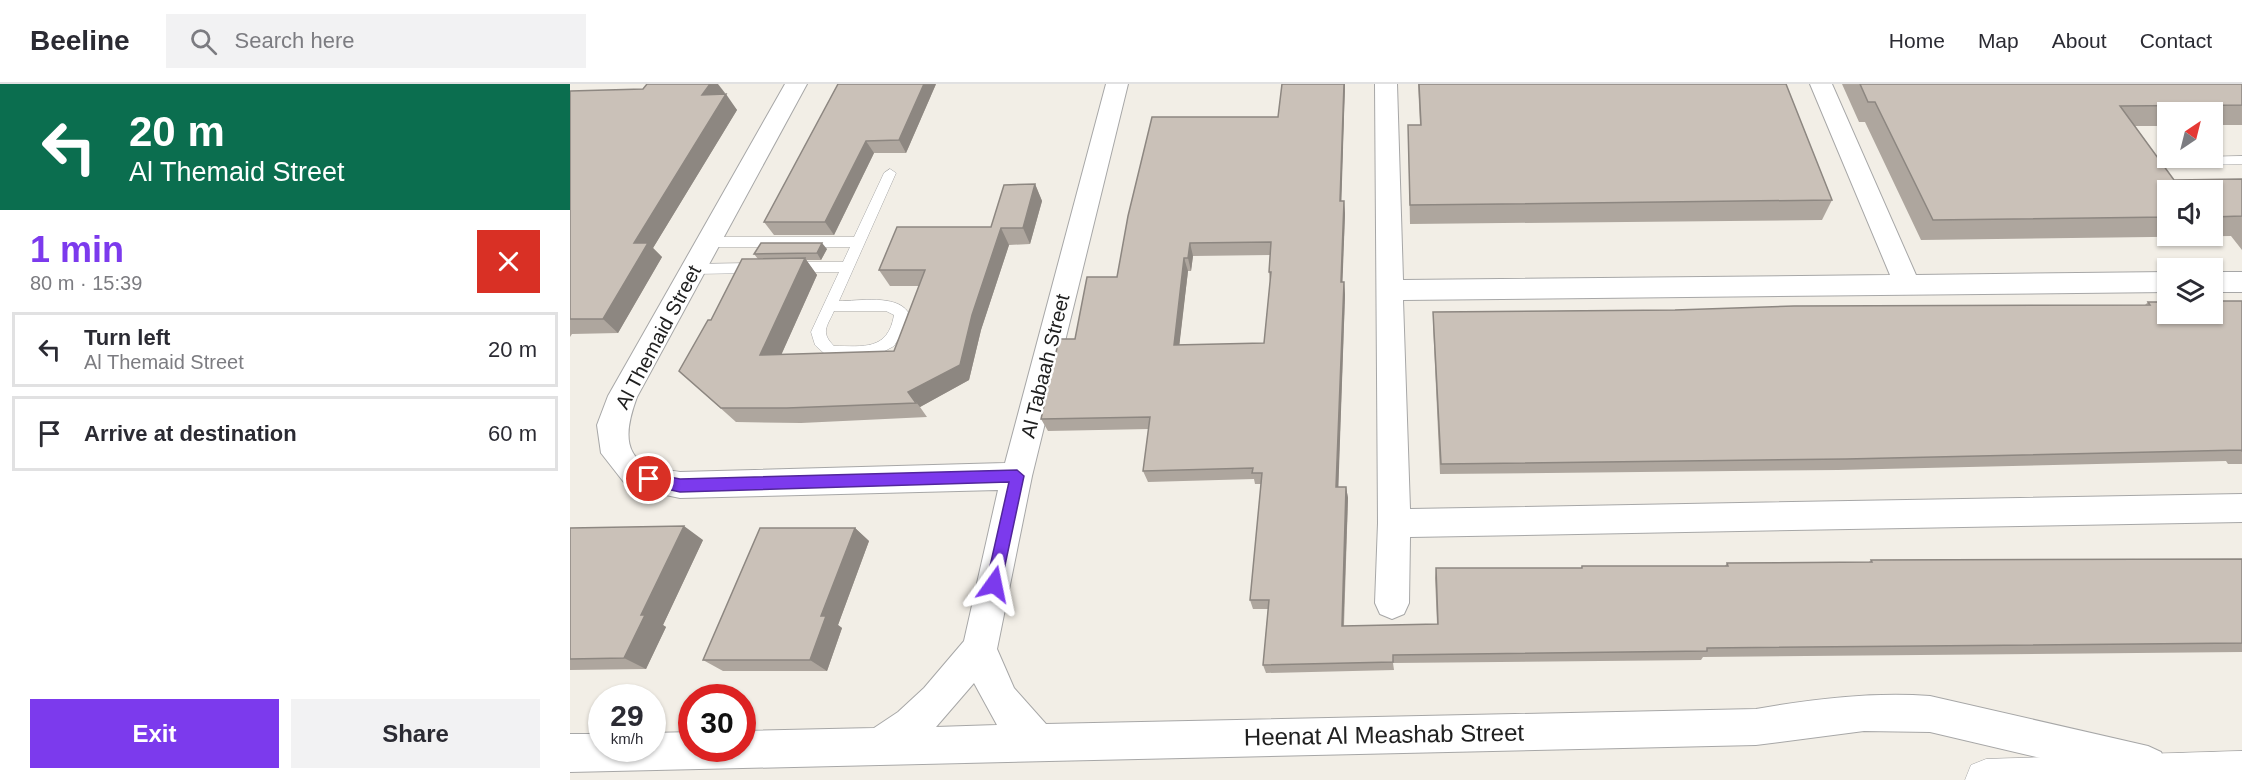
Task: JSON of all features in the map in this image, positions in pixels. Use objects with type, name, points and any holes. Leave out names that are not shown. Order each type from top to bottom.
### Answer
[{"type":"street","name":"Al Themaid Street","points":[[796,84],[623,396],[612,425],[616,453],[637,476],[680,485],[1017,476]]},
{"type":"street","name":"Al Tabaah Street","points":[[881,745],[911,725],[938,701],[980,649],[1017,476],[1117,84]]},
{"type":"street","points":[[1386,84],[1394,524],[1392,603]]},
{"type":"street","points":[[1821,84],[1907,285]]},
{"type":"street","points":[[1388,291],[2157,282]]},
{"type":"street","points":[[2223,282],[2242,282]]},
{"type":"street","points":[[1394,524],[2242,508]]},
{"type":"street","name":"Al Tabaah Street","points":[[980,649],[987,675],[999,701],[1017,724],[1039,742]]},
{"type":"street","name":"Heenat Al Meashab Street","points":[[570,753],[1756,727],[1827,715],[1894,710],[1930,714],[2189,774]]},
{"type":"street","name":"Heenat Al Meashab Street","points":[[1986,780],[2242,772]]},
{"type":"lane","points":[[2223,161],[2242,160]]},
{"type":"lane","points":[[830,306],[887,306],[901,312],[899,326],[889,342],[872,352],[831,351],[820,341],[818,332],[890,172]]},
{"type":"lane","points":[[708,242],[859,242]]},
{"type":"lane","points":[[693,269],[847,267]]},
{"type":"building","points":[[647,84],[710,84],[702,95],[726,94],[634,243],[648,243],[603,319],[570,319],[570,91],[643,89]]},
{"type":"building","points":[[838,84],[924,84],[899,140],[866,141],[825,222],[764,222]]},
{"type":"building","points":[[1282,84],[1344,84],[1340,201],[1344,201],[1341,282],[1344,282],[1336,487],[1346,487],[1342,626],[1438,624],[1436,568],[1728,566],[1727,563],[1872,562],[1871,560],[2242,559],[2242,643],[1707,648],[1707,651],[1393,655],[1393,662],[1263,665],[1269,600],[1250,600],[1262,473],[1252,473],[1253,468],[1143,471],[1150,417],[1041,419],[1059,339],[1075,339],[1087,277],[1117,277],[1128,216],[1152,117],[1278,117]],"holes":[[[1271,242],[1269,272],[1271,272],[1264,343],[1174,345],[1184,258],[1188,258],[1190,243]]]},
{"type":"building","points":[[1419,84],[1786,84],[1832,200],[1410,205],[1408,125],[1421,125]]},
{"type":"building","points":[[1860,84],[2242,84],[2242,105],[2223,105],[2223,102],[2157,102],[2157,106],[2120,106],[2157,157],[2157,168],[2165,168],[2174,180],[2157,180],[2157,217],[1933,220],[1875,102],[1868,102]]},
{"type":"building","points":[[2242,179],[2242,216],[2223,217],[2223,180],[2174,180]]},
{"type":"building","points":[[1035,184],[1023,228],[1001,228],[972,315],[960,365],[908,392],[916,403],[721,408],[679,371],[708,320],[711,320],[742,259],[805,258],[760,355],[894,351],[925,270],[879,270],[897,227],[991,227],[1004,185]]},
{"type":"building","points":[[761,243],[822,243],[817,253],[754,254]]},
{"type":"building","points":[[2223,301],[2242,301],[2242,451],[1441,464],[1433,312],[1675,310],[1794,306],[2150,305],[2148,302],[2157,302],[2157,324],[2223,324]]},
{"type":"building","points":[[684,526],[641,615],[645,615],[624,658],[570,659],[570,528]]},
{"type":"building","points":[[760,528],[855,528],[821,616],[826,616],[810,660],[703,660]]},
{"type":"route","points":[[649,479],[680,485],[1017,476],[994,584]]}]
